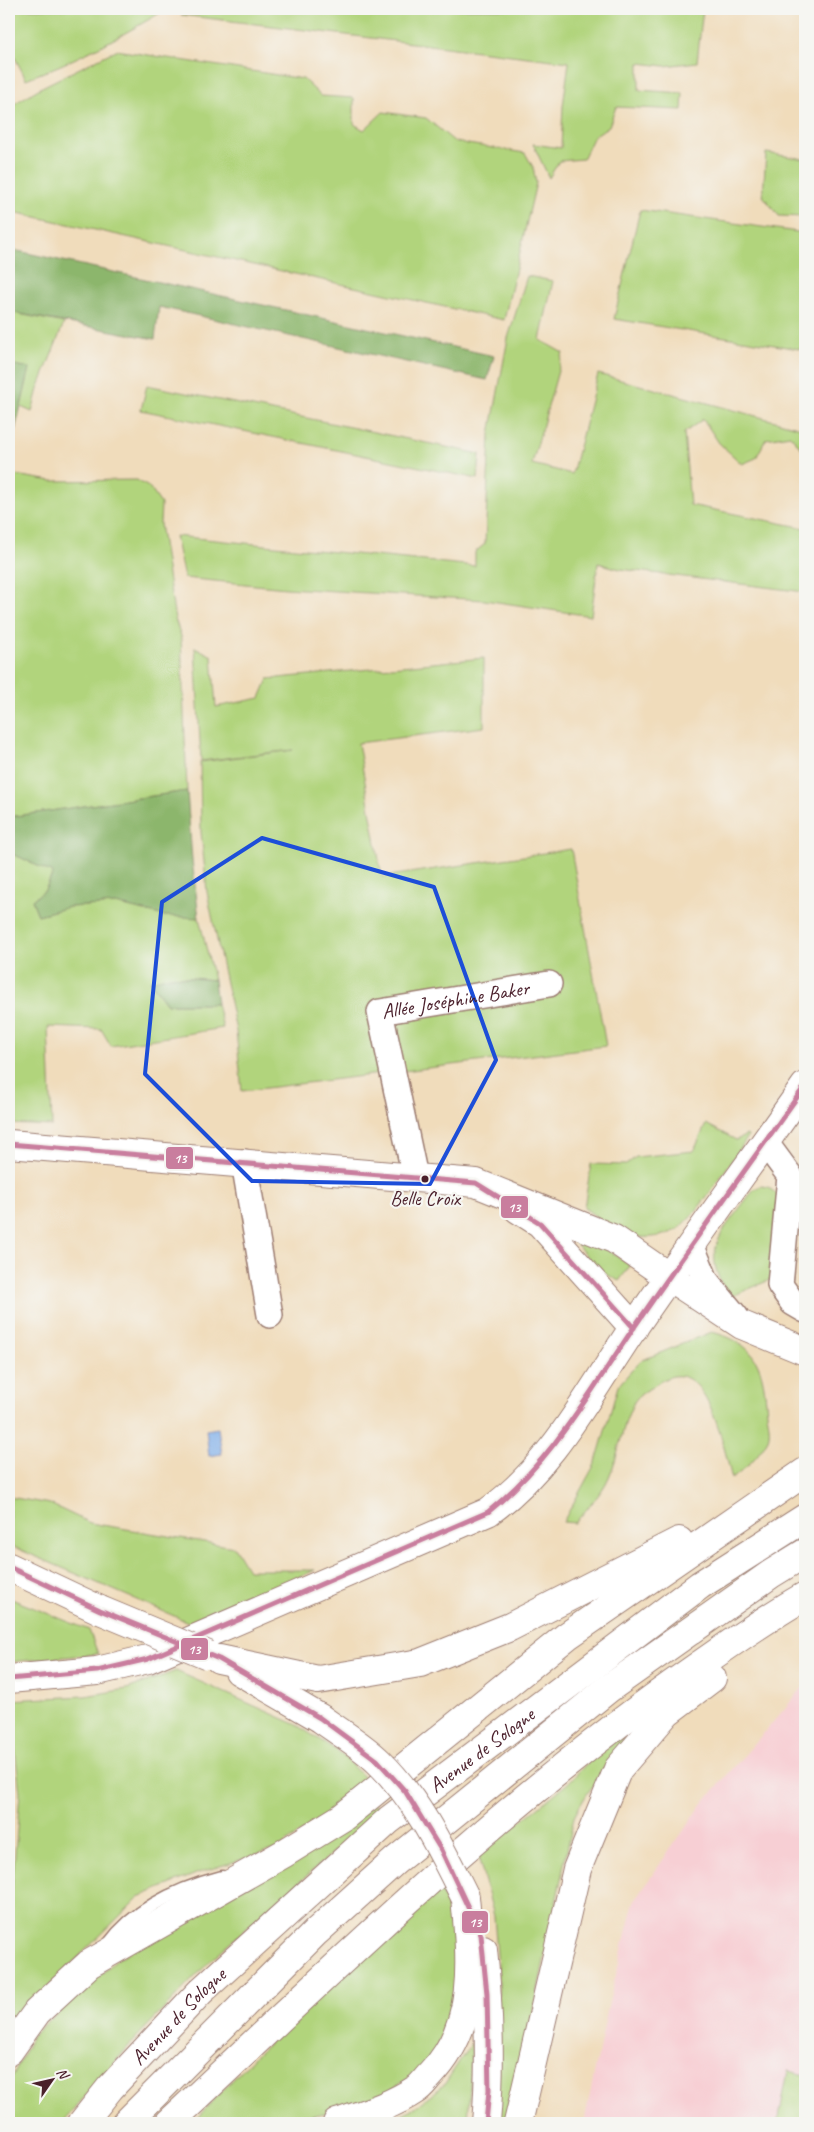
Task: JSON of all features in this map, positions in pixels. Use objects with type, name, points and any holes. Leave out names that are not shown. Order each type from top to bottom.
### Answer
[{"type":"main road","points":[[9,1679],[97,1671],[140,1662],[488,1512],[507,1499],[537,1470],[669,1277],[805,1086]]},
{"type":"main road","points":[[9,1144],[244,1162],[476,1183],[614,1238],[742,1325],[805,1351]]},
{"type":"main road","points":[[476,1183],[540,1223],[634,1328]]},
{"type":"main road","points":[[214,1657],[318,1680],[420,1663],[510,1627],[593,1586],[689,1536],[805,1467]]},
{"type":"main road","points":[[9,2051],[37,2012],[89,1964],[261,1867],[343,1816],[567,1636],[805,1472]]},
{"type":"main road","name":"Avenue de Sologne","points":[[82,2123],[110,2088],[200,1992],[389,1820],[700,1585],[805,1518]]},
{"type":"main road","name":"Avenue de Sologne","points":[[126,2123],[316,1932],[395,1861],[608,1689],[763,1579],[805,1553]]},
{"type":"main road","points":[[9,1567],[100,1610],[214,1657],[320,1718],[377,1760],[405,1791],[425,1820],[465,1897],[481,1935],[488,1994],[489,2090],[486,2123]]},
{"type":"main road","points":[[169,2123],[428,1880],[532,1790],[640,1707],[775,1613],[805,1596]]},
{"type":"main road","points":[[518,2123],[577,1869],[618,1769],[667,1712],[805,1607]]},
{"type":"main road","points":[[337,2123],[379,2108],[416,2090],[444,2060],[464,2018],[470,1956],[465,1897]]},
{"type":"street","name":"Allée Joséphine Baker","points":[[415,1177],[380,1012],[549,984]]},
{"type":"street","points":[[765,1142],[790,1176],[780,1285],[793,1303],[805,1310]]},
{"type":"street","points":[[244,1162],[270,1315]]},
{"type":"street","points":[[692,1247],[706,1281],[742,1325]]},
{"type":"highlighted area","points":[[262,838],[434,887],[496,1060],[430,1184],[252,1181],[145,1074],[162,902]]},
{"type":"shaded area","points":[[805,1685],[805,2123],[584,2123],[608,2007],[634,1901],[703,1803]]},
{"type":"green space","points":[[9,9],[165,10],[97,48],[26,79],[9,46]]},
{"type":"green space","points":[[190,9],[703,9],[697,62],[665,66],[639,63],[639,90],[683,93],[682,110],[616,107],[609,126],[594,136],[583,159],[559,161],[549,178],[533,144],[561,148],[563,106],[569,62],[181,15]]},
{"type":"green space","points":[[116,50],[303,79],[321,96],[354,98],[354,124],[364,130],[383,112],[426,118],[455,142],[525,153],[533,167],[536,183],[504,320],[9,211],[9,107],[40,88]]},
{"type":"green space","points":[[766,153],[805,159],[805,217],[779,216],[763,196]]},
{"type":"green space","points":[[640,210],[805,233],[805,350],[614,319]]},
{"type":"green space","points":[[9,249],[494,356],[487,380],[159,307],[155,339],[9,312]]},
{"type":"green space","points":[[527,276],[553,281],[540,340],[563,353],[532,464],[572,474],[598,374],[805,429],[805,452],[790,435],[766,439],[756,458],[742,464],[719,443],[703,419],[684,433],[690,505],[805,528],[805,592],[620,569],[598,563],[591,616],[484,600],[286,588],[184,578],[175,536],[475,566],[475,552],[485,544],[490,434],[508,338]]},
{"type":"green space","points":[[9,312],[64,323],[38,389],[32,412],[21,407],[30,368],[9,364]]},
{"type":"green space","points":[[9,364],[30,368],[9,456]]},
{"type":"green space","points":[[147,385],[480,454],[478,479],[141,410]]},
{"type":"green space","points":[[9,474],[52,481],[137,480],[150,488],[161,504],[160,524],[175,619],[181,636],[187,791],[9,817]]},
{"type":"green space","points":[[195,647],[212,656],[216,707],[260,698],[268,679],[484,658],[484,727],[358,743],[382,877],[571,849],[606,1046],[242,1091],[236,1031],[207,892],[201,832],[200,762],[293,750],[201,761]]},
{"type":"green space","points":[[187,791],[192,860],[199,918],[165,916],[116,904],[69,907],[38,915],[32,900],[45,890],[53,873],[9,853],[9,817]]},
{"type":"green space","points":[[9,853],[53,873],[45,890],[32,900],[38,915],[69,907],[116,904],[165,916],[173,914],[199,918],[214,980],[171,976],[150,982],[167,1004],[217,1004],[223,1028],[111,1046],[101,1029],[48,1027],[52,1126],[9,1124]]},
{"type":"green space","points":[[171,976],[214,980],[217,1004],[167,1004],[150,981]]},
{"type":"green space","points":[[706,1124],[736,1140],[747,1135],[748,1137],[695,1212],[678,1229],[664,1235],[649,1237],[626,1235],[615,1230],[584,1208],[591,1164],[626,1165],[636,1157],[694,1151]]},
{"type":"green space","points":[[761,1186],[768,1187],[778,1195],[772,1279],[730,1297],[720,1280],[715,1266],[718,1240],[754,1189]]},
{"type":"green space","points":[[569,1235],[593,1239],[630,1266],[619,1281],[598,1270]]},
{"type":"green space","points":[[712,1332],[740,1343],[756,1360],[760,1371],[769,1433],[768,1439],[757,1456],[732,1479],[718,1427],[701,1390],[689,1379],[675,1376],[658,1383],[636,1399],[626,1420],[616,1459],[606,1483],[575,1523],[563,1522],[596,1462],[618,1386],[640,1361]]},
{"type":"green space","points":[[9,1497],[50,1504],[90,1523],[234,1547],[248,1570],[315,1570],[195,1625],[9,1545]]},
{"type":"green space","points":[[9,1598],[89,1630],[98,1654],[9,1662]]},
{"type":"green space","points":[[176,1671],[295,1724],[339,1752],[369,1783],[279,1848],[201,1872],[139,1897],[28,2007],[9,2037],[9,1927],[20,1793],[14,1739],[9,1722],[9,1700],[85,1696],[127,1689]]},
{"type":"green space","points":[[631,1730],[574,1817],[510,2123],[493,2123],[499,1979],[494,1916],[478,1856],[568,1783],[595,1755]]},
{"type":"green space","points":[[375,1804],[382,1810],[215,1956],[134,2040],[62,2123],[9,2123],[9,2084],[32,2036],[119,1958]]},
{"type":"green space","points":[[439,1884],[450,1913],[456,1938],[457,1963],[454,1994],[449,2019],[435,2052],[414,2074],[396,2087],[376,2097],[331,2111],[255,2124],[192,2123],[257,2054]]},
{"type":"green space","points":[[472,2042],[468,2123],[382,2123],[415,2108],[444,2085]]},
{"type":"green space","points":[[788,2071],[805,2075],[805,2123],[778,2123]]},
{"type":"water","points":[[218,1428],[222,1454],[209,1456],[206,1430]]},
{"type":"transit line","name":"13","points":[[9,1679],[97,1671],[148,1659],[488,1512],[533,1470],[570,1423],[658,1293],[805,1086]]},
{"type":"transit line","name":"13","points":[[9,1144],[476,1183],[540,1223],[634,1328]]},
{"type":"transit line","name":"13","points":[[9,1567],[100,1610],[219,1659],[320,1718],[377,1760],[405,1791],[441,1850],[481,1935],[487,1994],[489,2090],[486,2123]]},
{"type":"place","name":"Belle Croix","points":[[425,1179]]}]
